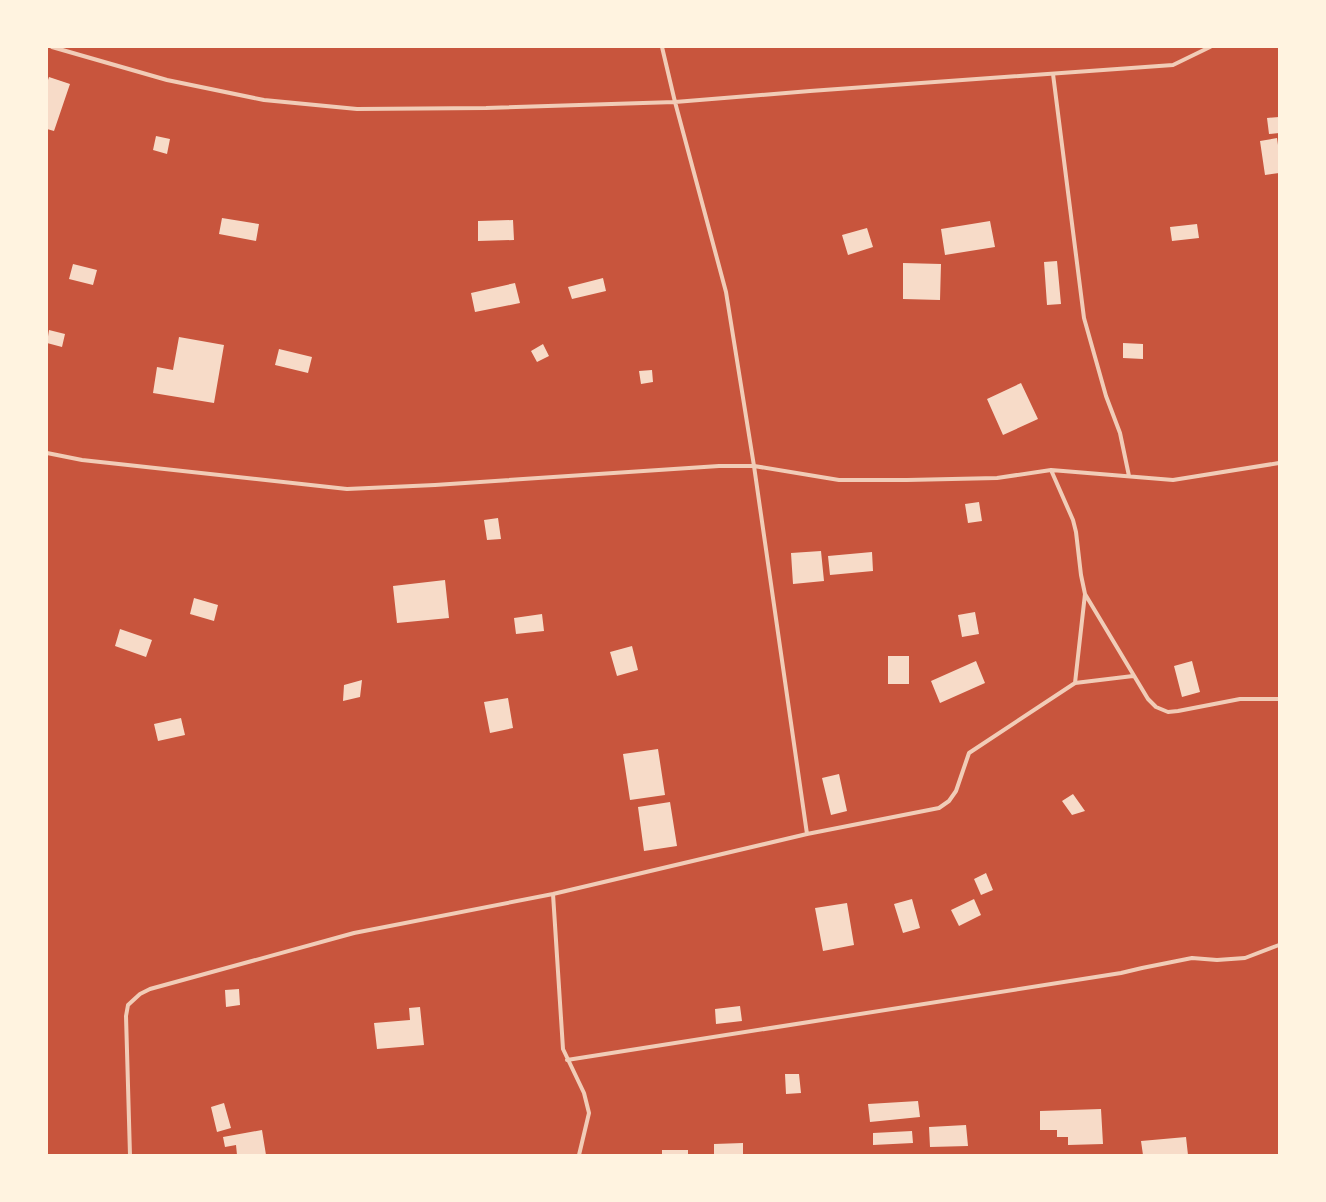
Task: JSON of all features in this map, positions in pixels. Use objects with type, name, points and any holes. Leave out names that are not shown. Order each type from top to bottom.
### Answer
[{"type":"street","points":[[52,47],[167,80],[249,97],[264,100],[358,109],[486,108],[675,102],[1173,65],[1210,47]]},
{"type":"street","points":[[662,47],[675,102],[726,292],[754,466],[807,834]]},
{"type":"street","points":[[1053,74],[1084,318],[1106,396],[1120,433],[1129,476]]},
{"type":"street","points":[[47,453],[82,460],[347,489],[442,485],[719,466],[754,466],[839,480],[997,478],[1051,470],[1173,480],[1279,463]]},
{"type":"street","points":[[1051,470],[1073,520],[1085,594],[1075,683]]},
{"type":"street","points":[[1085,594],[1133,676],[1148,698],[1156,706],[1168,712],[1240,699],[1279,699]]},
{"type":"street","points":[[130,1155],[126,1016],[128,1005],[140,994],[150,989],[354,933],[553,894],[807,834],[940,808],[949,801],[956,791],[968,752],[1075,683],[1133,676]]},
{"type":"street","points":[[553,894],[563,1049],[584,1093],[589,1113],[579,1155]]},
{"type":"street","points":[[567,1060],[1113,974],[1192,958],[1217,960],[1245,958],[1279,945]]},
{"type":"building","points":[[49,77],[70,84],[54,131],[47,129],[47,83]]},
{"type":"building","points":[[1279,117],[1279,133],[1269,134],[1267,118]]},
{"type":"building","points":[[156,136],[170,139],[167,154],[153,150]]},
{"type":"building","points":[[1277,138],[1279,173],[1265,175],[1260,141]]},
{"type":"building","points":[[222,218],[259,224],[256,241],[219,234]]},
{"type":"building","points":[[513,220],[514,240],[478,241],[478,221]]},
{"type":"building","points":[[990,221],[995,247],[945,255],[941,229]]},
{"type":"building","points":[[1197,224],[1199,238],[1172,241],[1170,227]]},
{"type":"building","points":[[867,228],[873,247],[848,255],[842,235]]},
{"type":"building","points":[[1057,261],[1061,304],[1047,305],[1044,262]]},
{"type":"building","points":[[903,263],[941,264],[940,300],[903,299]]},
{"type":"building","points":[[73,264],[97,270],[93,285],[69,279]]},
{"type":"building","points":[[603,278],[606,291],[572,299],[568,287]]},
{"type":"building","points":[[515,283],[520,303],[475,312],[471,293]]},
{"type":"building","points":[[49,330],[65,334],[62,347],[47,343]]},
{"type":"building","points":[[179,337],[224,345],[214,403],[153,393],[157,367],[173,370]]},
{"type":"building","points":[[1123,343],[1143,344],[1143,359],[1123,358]]},
{"type":"building","points":[[543,344],[549,356],[537,362],[531,351]]},
{"type":"building","points":[[279,349],[312,357],[308,373],[275,365]]},
{"type":"building","points":[[652,370],[653,382],[641,384],[639,371]]},
{"type":"building","points":[[1021,383],[1038,419],[1003,435],[987,399]]},
{"type":"building","points":[[979,502],[982,521],[968,523],[965,504]]},
{"type":"building","points":[[498,518],[501,539],[487,540],[484,520]]},
{"type":"building","points":[[821,551],[824,581],[793,584],[791,553]]},
{"type":"building","points":[[872,552],[873,571],[830,575],[828,556]]},
{"type":"building","points":[[445,580],[449,618],[397,623],[393,586]]},
{"type":"building","points":[[194,598],[218,605],[214,621],[190,614]]},
{"type":"building","points":[[975,612],[979,634],[962,637],[958,615]]},
{"type":"building","points":[[542,614],[544,631],[516,634],[514,618]]},
{"type":"building","points":[[120,629],[152,640],[146,657],[115,646]]},
{"type":"building","points":[[632,646],[638,670],[617,676],[610,652]]},
{"type":"building","points":[[888,656],[909,656],[909,684],[888,684]]},
{"type":"building","points":[[976,661],[985,683],[940,703],[931,681]]},
{"type":"building","points":[[1192,661],[1200,692],[1182,697],[1174,666]]},
{"type":"building","points":[[362,680],[360,697],[343,701],[344,685]]},
{"type":"building","points":[[508,698],[513,728],[490,733],[484,702]]},
{"type":"building","points":[[181,718],[185,735],[158,741],[154,724]]},
{"type":"building","points":[[658,749],[665,795],[630,800],[623,754]]},
{"type":"building","points":[[839,774],[847,811],[831,815],[822,778]]},
{"type":"building","points":[[1073,794],[1085,811],[1072,815],[1062,801]]},
{"type":"building","points":[[670,802],[677,846],[644,851],[638,807]]},
{"type":"building","points":[[986,873],[993,890],[981,895],[974,879]]},
{"type":"building","points":[[912,899],[920,928],[903,933],[894,904]]},
{"type":"building","points":[[974,899],[981,915],[959,926],[951,910]]},
{"type":"building","points":[[847,903],[854,945],[823,951],[815,908]]},
{"type":"building","points":[[239,989],[240,1005],[226,1007],[225,990]]},
{"type":"building","points":[[740,1006],[742,1021],[716,1024],[715,1009]]},
{"type":"building","points":[[420,1007],[424,1045],[377,1049],[374,1023],[410,1020],[409,1008]]},
{"type":"building","points":[[785,1074],[799,1074],[801,1093],[786,1094]]},
{"type":"building","points":[[918,1101],[920,1117],[870,1122],[868,1104]]},
{"type":"building","points":[[224,1103],[231,1128],[217,1132],[211,1107]]},
{"type":"building","points":[[1101,1109],[1103,1144],[1068,1145],[1068,1137],[1057,1137],[1057,1130],[1040,1130],[1040,1111]]},
{"type":"building","points":[[966,1125],[968,1146],[930,1147],[929,1127]]},
{"type":"building","points":[[262,1130],[266,1155],[237,1155],[236,1145],[225,1147],[223,1137]]},
{"type":"building","points":[[912,1131],[913,1143],[873,1145],[873,1133]]},
{"type":"building","points":[[1186,1137],[1188,1155],[1143,1155],[1141,1141]]},
{"type":"building","points":[[743,1143],[743,1155],[714,1155],[714,1144]]},
{"type":"building","points":[[662,1150],[688,1150],[688,1155],[662,1155]]}]
